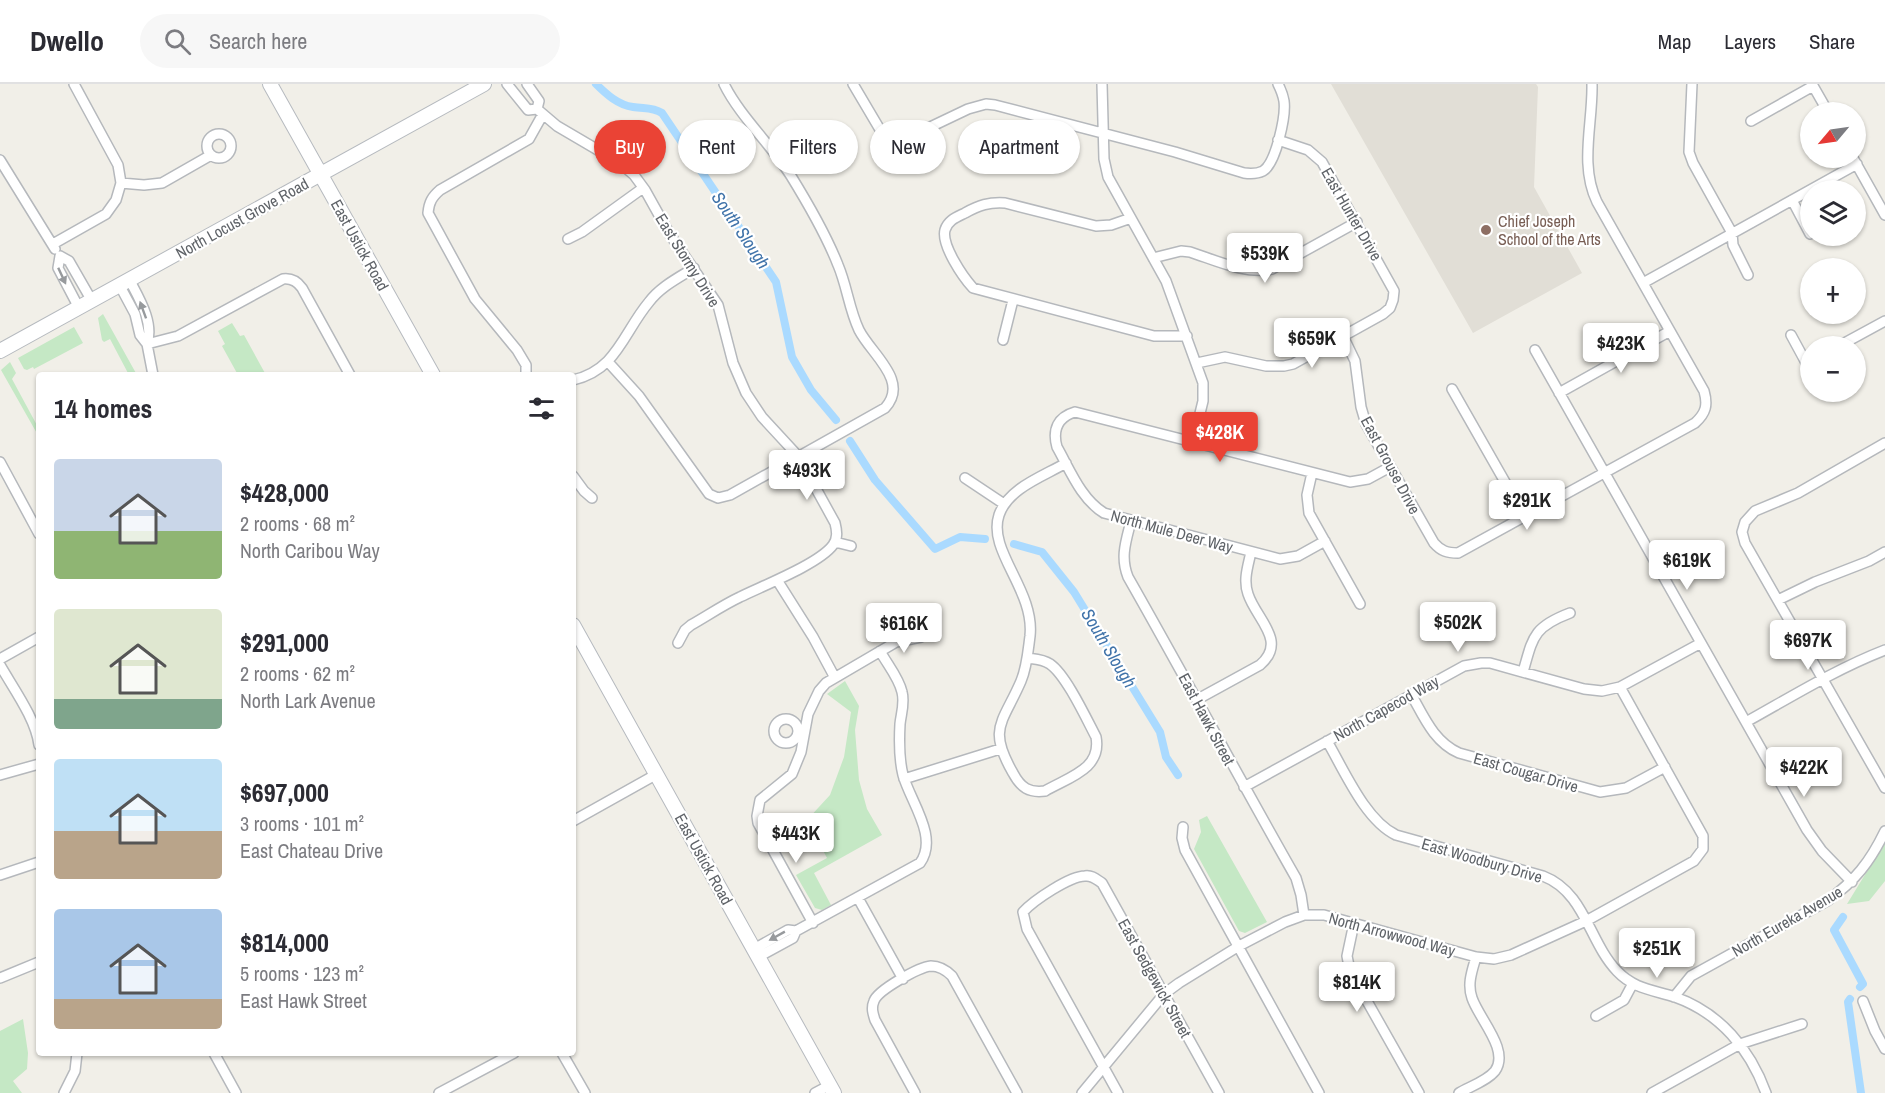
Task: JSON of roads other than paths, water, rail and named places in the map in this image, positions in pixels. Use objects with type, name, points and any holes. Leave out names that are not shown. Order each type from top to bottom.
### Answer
[{"type":"main road","name":"East Ustick Road","points":[[270,84],[431,372]]},
{"type":"main road","name":"North Locust Grove Road","points":[[0,351],[484,84]]},
{"type":"main road","name":"East Ustick Road","points":[[577,643],[657,774],[832,1089]]},
{"type":"street","points":[[53,244],[106,214],[116,200],[121,183],[118,165],[74,84]]},
{"type":"street","name":"East Stormy Drive","points":[[507,84],[528,110],[540,112],[557,126],[621,163],[634,175],[669,234],[718,305],[733,363],[746,393],[762,417],[798,456],[835,523],[837,531],[835,542]]},
{"type":"street","points":[[526,372],[526,365],[517,350],[470,291],[428,213],[433,195],[529,140],[540,112],[539,101],[527,84]]},
{"type":"street","points":[[609,363],[639,396],[709,494],[718,498],[730,495],[885,408],[894,394],[891,375],[869,346],[855,322],[839,266],[818,225],[783,164],[724,84]]},
{"type":"street","points":[[854,84],[879,129],[892,140],[903,140],[968,109],[986,104],[1254,174],[1269,165],[1278,140],[1285,110],[1278,84]]},
{"type":"street","points":[[1102,84],[1104,159],[1108,177],[1170,290],[1197,363],[1203,392],[1202,409],[1193,442],[1341,480],[1368,479],[1390,466]]},
{"type":"street","points":[[1452,389],[1525,517],[1695,423],[1711,410],[1704,391],[1590,186],[1588,168],[1592,84]]},
{"type":"street","points":[[1692,84],[1689,152],[1732,233],[1733,245],[1748,275]]},
{"type":"street","points":[[1751,121],[1812,85],[1822,102]]},
{"type":"street","name":"East Hunter Drive","points":[[1278,140],[1300,146],[1316,155],[1322,162],[1394,291],[1390,308],[1342,336]]},
{"type":"street","points":[[121,183],[144,185],[162,183],[211,156]]},
{"type":"street","points":[[0,160],[60,256],[69,261],[92,301]]},
{"type":"street","points":[[1643,283],[1792,200],[1844,168]]},
{"type":"street","points":[[1859,168],[1885,215]]},
{"type":"street","points":[[568,239],[582,232],[643,188]]},
{"type":"street","points":[[1792,200],[1800,214]]},
{"type":"street","points":[[1131,218],[1111,225],[1096,226],[994,202],[980,205],[951,220],[945,230],[944,239],[966,281],[973,288],[1154,336],[1187,336]]},
{"type":"street","points":[[1153,258],[1171,253],[1190,252],[1245,269],[1264,271],[1272,269],[1357,222]]},
{"type":"street","points":[[60,256],[58,268],[79,308]]},
{"type":"street","points":[[576,379],[587,376],[609,363],[650,301],[663,289],[694,268]]},
{"type":"street","points":[[147,344],[178,336],[282,279],[293,280],[302,288],[348,372]]},
{"type":"street","points":[[125,283],[140,335],[147,344],[152,372]]},
{"type":"street","points":[[1003,340],[1013,300]]},
{"type":"street","points":[[1857,336],[1885,321]]},
{"type":"street","points":[[1559,393],[1670,331]]},
{"type":"street","points":[[1791,335],[1800,350]]},
{"type":"street","points":[[1197,363],[1225,357],[1266,366],[1284,366],[1293,364],[1342,336]]},
{"type":"street","name":"East Grouse Drive","points":[[1342,336],[1355,361],[1363,416],[1434,543],[1444,552],[1458,553],[1525,517]]},
{"type":"street","points":[[1535,350],[1814,842],[1852,882]]},
{"type":"street","name":"North Mule Deer Way","points":[[1193,442],[1075,412],[1059,421],[1054,438],[1084,495],[1104,513],[1280,559],[1298,556],[1324,541]]},
{"type":"street","points":[[1885,455],[1883,444],[1798,493],[1755,511],[1745,522],[1742,532],[1745,543],[1885,788]]},
{"type":"street","points":[[0,462],[36,528]]},
{"type":"street","points":[[1027,657],[1044,660],[1061,675],[1096,737],[1097,754],[1088,767],[1046,790],[1029,791],[1017,782],[1000,749],[1001,722],[1022,679],[1031,623],[1028,606],[998,539],[998,521],[1004,504],[1017,491],[1066,463]]},
{"type":"street","points":[[1312,473],[1307,504],[1313,521],[1360,604]]},
{"type":"street","points":[[965,478],[1004,504]]},
{"type":"street","points":[[576,480],[592,498]]},
{"type":"street","name":"East Hawk Street","points":[[1131,521],[1123,551],[1125,569],[1198,699],[1220,746],[1296,878],[1304,915]]},
{"type":"street","points":[[678,643],[685,630],[691,625],[738,597],[777,580],[827,551],[835,542],[851,546]]},
{"type":"street","points":[[1198,699],[1260,665],[1271,651],[1272,642],[1251,602],[1246,585],[1251,552]]},
{"type":"street","points":[[1778,600],[1885,552]]},
{"type":"street","points":[[777,580],[813,637],[834,676]]},
{"type":"street","points":[[1523,672],[1530,647],[1538,632],[1551,620],[1570,613]]},
{"type":"street","points":[[813,922],[758,823],[757,810],[760,800],[792,774],[808,714],[819,692],[834,676],[896,642],[921,637]]},
{"type":"street","points":[[0,658],[36,639]]},
{"type":"street","name":"North Capecod Way","points":[[1244,787],[1455,669],[1472,663],[1490,663],[1593,691],[1611,690],[1701,643]]},
{"type":"street","points":[[1746,723],[1822,679],[1885,650]]},
{"type":"street","points":[[756,953],[793,938],[796,931],[920,863],[924,857],[925,836],[920,814],[904,779],[900,763],[902,692],[880,651]]},
{"type":"street","points":[[0,666],[36,731]]},
{"type":"street","points":[[1620,687],[1665,767]]},
{"type":"street","name":"East Cougar Drive","points":[[1411,694],[1437,738],[1451,750],[1459,753],[1600,792],[1626,788],[1665,767]]},
{"type":"street","name":"East Woodbury Drive","points":[[1328,741],[1369,813],[1380,826],[1396,835],[1560,884],[1572,897],[1612,965],[1632,985],[1674,997],[1707,1013],[1721,1023],[1740,1044],[1756,1068],[1766,1093]]},
{"type":"street","points":[[904,779],[1000,749]]},
{"type":"street","points":[[0,775],[36,765]]},
{"type":"street","name":"North Arrowwood Way","points":[[1082,1093],[1164,994],[1194,972],[1285,922],[1304,915],[1324,915],[1476,957],[1502,957],[1586,921],[1694,861],[1703,849],[1703,836],[1665,767]]},
{"type":"street","points":[[576,819],[657,774]]},
{"type":"street","points":[[1183,827],[1182,838],[1185,850],[1319,1093]]},
{"type":"street","name":"North Eureka Avenue","points":[[1674,997],[1691,976],[1827,901],[1852,882],[1864,868],[1885,831]]},
{"type":"street","points":[[0,875],[36,862]]},
{"type":"street","name":"East Sedgewick Street","points":[[1104,1068],[1027,929],[1023,912],[1030,904],[1074,878],[1082,876],[1092,876],[1102,883],[1219,1093]]},
{"type":"street","points":[[858,898],[903,979]]},
{"type":"street","points":[[1354,923],[1348,950],[1350,971],[1419,1093]]},
{"type":"street","points":[[1458,1093],[1490,1075],[1499,1062],[1498,1047],[1471,997],[1471,975],[1476,957]]},
{"type":"street","points":[[0,978],[36,963]]},
{"type":"street","points":[[915,1093],[875,1020],[872,1011],[873,1003],[882,991],[903,979],[922,969],[938,967],[946,970],[952,976],[1017,1093]]},
{"type":"street","points":[[1596,1016],[1624,1000],[1632,985]]},
{"type":"street","points":[[1863,1001],[1885,1049]]},
{"type":"street","points":[[1652,1093],[1740,1044],[1803,1024]]},
{"type":"street","points":[[64,1093],[75,1071],[77,1056]]},
{"type":"street","points":[[216,1056],[236,1093]]},
{"type":"street","points":[[439,1093],[508,1056]]},
{"type":"street","points":[[564,1056],[585,1093]]},
{"type":"street","points":[[1104,1068],[1118,1093]]},
{"type":"street","points":[[815,1093],[832,1089]]},
{"type":"waterway","name":"South Slough","points":[[596,84],[622,104],[662,113],[776,282],[792,357],[811,390],[836,420]]},
{"type":"waterway","name":"South Slough","points":[[850,441],[875,480],[935,549],[960,537],[985,539]]},
{"type":"waterway","name":"South Slough","points":[[1014,544],[1042,552],[1074,592],[1160,732],[1166,757],[1178,775]]},
{"type":"waterway","points":[[1843,917],[1834,930],[1863,984],[1860,987]]},
{"type":"waterway","points":[[1850,999],[1848,1002],[1861,1093]]},
{"type":"place","name":"Chief Joseph School of the Arts","points":[[1486,230]]}]
